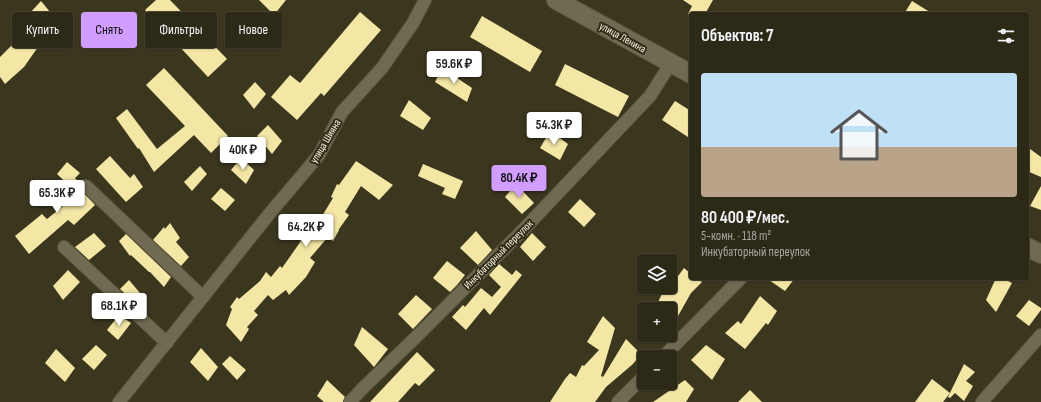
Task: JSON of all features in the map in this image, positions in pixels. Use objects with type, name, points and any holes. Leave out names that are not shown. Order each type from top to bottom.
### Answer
[{"type":"main road","name":"улица Ленина","points":[[556,0],[689,73]]},
{"type":"main road","points":[[1029,248],[1041,254]]},
{"type":"street","name":"улица Шияна","points":[[119,402],[270,213],[319,155],[342,112],[382,68],[413,23],[425,0]]},
{"type":"street","name":"Инкубаторный переулок","points":[[350,402],[524,229],[650,96],[671,63]]},
{"type":"street","points":[[86,186],[203,297]]},
{"type":"street","points":[[64,247],[167,343]]},
{"type":"street","points":[[670,350],[740,280]]},
{"type":"street","points":[[982,402],[1041,335]]},
{"type":"street","points":[[618,402],[637,383]]},
{"type":"building","points":[[156,0],[170,0],[182,12],[147,12],[145,10]]},
{"type":"building","points":[[259,0],[286,0],[276,12],[271,12]]},
{"type":"building","points":[[683,0],[713,0],[706,12],[689,12],[692,6]]},
{"type":"building","points":[[41,1],[50,12],[31,12]]},
{"type":"building","points":[[912,1],[930,12],[905,12]]},
{"type":"building","points":[[360,12],[381,30],[324,96],[321,93],[297,120],[271,97],[290,75],[300,83]]},
{"type":"building","points":[[482,16],[542,51],[530,72],[470,37]]},
{"type":"building","points":[[12,45],[12,48],[37,48],[24,67],[5,84],[0,77],[0,57]]},
{"type":"building","points":[[181,48],[216,48],[227,59],[208,77]]},
{"type":"building","points":[[565,64],[629,96],[618,117],[555,85]]},
{"type":"building","points":[[164,68],[228,136],[211,153],[194,135],[154,172],[139,148],[138,149],[116,118],[127,109],[157,149],[185,126],[146,85]]},
{"type":"building","points":[[442,68],[472,88],[467,102],[435,82]]},
{"type":"building","points":[[255,82],[266,94],[254,109],[243,95]]},
{"type":"building","points":[[409,100],[431,118],[423,130],[400,116]]},
{"type":"building","points":[[675,101],[689,110],[689,138],[662,120]]},
{"type":"building","points":[[268,125],[282,141],[272,154],[257,136]]},
{"type":"building","points":[[550,131],[568,144],[560,160],[540,148]]},
{"type":"building","points":[[1030,149],[1041,157],[1041,177],[1029,172]]},
{"type":"building","points":[[110,156],[130,178],[134,174],[143,187],[126,202],[96,169]]},
{"type":"building","points":[[241,158],[254,170],[246,184],[231,170]]},
{"type":"building","points":[[356,161],[393,185],[379,200],[361,186],[345,212],[349,215],[333,241],[328,237],[310,258],[315,262],[306,277],[289,295],[286,290],[273,300],[268,295],[254,311],[258,315],[247,327],[249,329],[241,342],[226,325],[232,309],[230,307],[237,297],[239,299],[260,281],[266,272],[271,277],[280,266],[282,268],[301,241],[296,237],[302,227],[308,232],[320,215],[322,216],[333,198],[331,197],[337,184],[339,185]]},
{"type":"building","points":[[67,162],[80,173],[75,178],[79,183],[79,188],[95,205],[74,225],[68,220],[29,254],[15,236],[42,214],[47,219],[78,194],[57,174]]},
{"type":"building","points":[[423,164],[463,181],[455,199],[442,194],[445,188],[418,176]]},
{"type":"building","points":[[200,166],[207,174],[192,191],[184,182]]},
{"type":"building","points":[[516,184],[534,203],[522,214],[505,197]]},
{"type":"building","points":[[1041,186],[1041,210],[1030,206]]},
{"type":"building","points":[[221,188],[235,200],[225,211],[211,199]]},
{"type":"building","points":[[580,199],[596,214],[584,227],[568,212]]},
{"type":"building","points":[[170,223],[180,238],[176,242],[189,257],[181,266],[153,240],[164,227],[165,229]]},
{"type":"building","points":[[476,231],[492,250],[478,265],[460,248]]},
{"type":"building","points":[[94,233],[106,246],[89,260],[75,247]]},
{"type":"building","points":[[532,233],[546,247],[533,261],[520,247]]},
{"type":"building","points":[[126,234],[171,277],[164,287],[150,272],[131,255],[130,256],[119,241]]},
{"type":"building","points":[[447,261],[465,275],[450,292],[433,278]]},
{"type":"building","points":[[499,264],[512,275],[516,270],[522,275],[490,315],[484,308],[466,330],[452,317],[463,305],[465,307],[481,288],[492,297],[501,287],[489,275]]},
{"type":"building","points":[[684,268],[689,272],[689,280],[700,280],[702,282],[691,293],[678,316],[677,302],[658,302],[662,294],[677,294],[677,278]]},
{"type":"building","points":[[68,270],[80,282],[63,300],[53,286]]},
{"type":"building","points":[[129,280],[140,293],[132,300],[120,289]]},
{"type":"building","points":[[769,280],[793,280],[785,291]]},
{"type":"building","points":[[995,280],[1006,280],[1012,283],[996,312],[986,300]]},
{"type":"building","points":[[416,295],[432,309],[413,329],[398,314]]},
{"type":"building","points":[[760,296],[777,311],[768,325],[766,323],[745,349],[725,333],[738,321],[741,324]]},
{"type":"building","points":[[1029,300],[1041,308],[1041,310],[1029,326],[1016,316]]},
{"type":"building","points":[[119,315],[131,323],[118,340],[107,330]]},
{"type":"building","points":[[603,316],[615,328],[601,376],[603,377],[626,339],[637,350],[637,359],[606,387],[595,402],[550,402],[570,373],[576,377],[582,365],[584,366],[599,350],[587,342]]},
{"type":"building","points":[[362,327],[388,349],[374,367],[354,345]]},
{"type":"building","points":[[96,345],[107,355],[94,370],[82,359]]},
{"type":"building","points":[[706,345],[725,359],[712,380],[691,360]]},
{"type":"building","points":[[201,348],[218,367],[208,381],[190,362]]},
{"type":"building","points":[[56,349],[75,368],[65,382],[45,363]]},
{"type":"building","points":[[417,352],[435,370],[419,386],[415,383],[398,402],[370,402]]},
{"type":"building","points":[[230,356],[246,370],[237,380],[222,364]]},
{"type":"building","points":[[964,364],[975,372],[966,381],[973,386],[964,401],[955,393],[950,398],[948,397]]},
{"type":"building","points":[[932,379],[950,393],[943,402],[915,402]]},
{"type":"building","points":[[327,380],[345,397],[343,402],[324,402],[317,396]]},
{"type":"building","points":[[685,380],[694,389],[686,402],[653,402],[670,390],[677,390],[677,386]]},
{"type":"building","points":[[750,390],[762,402],[738,402]]}]
